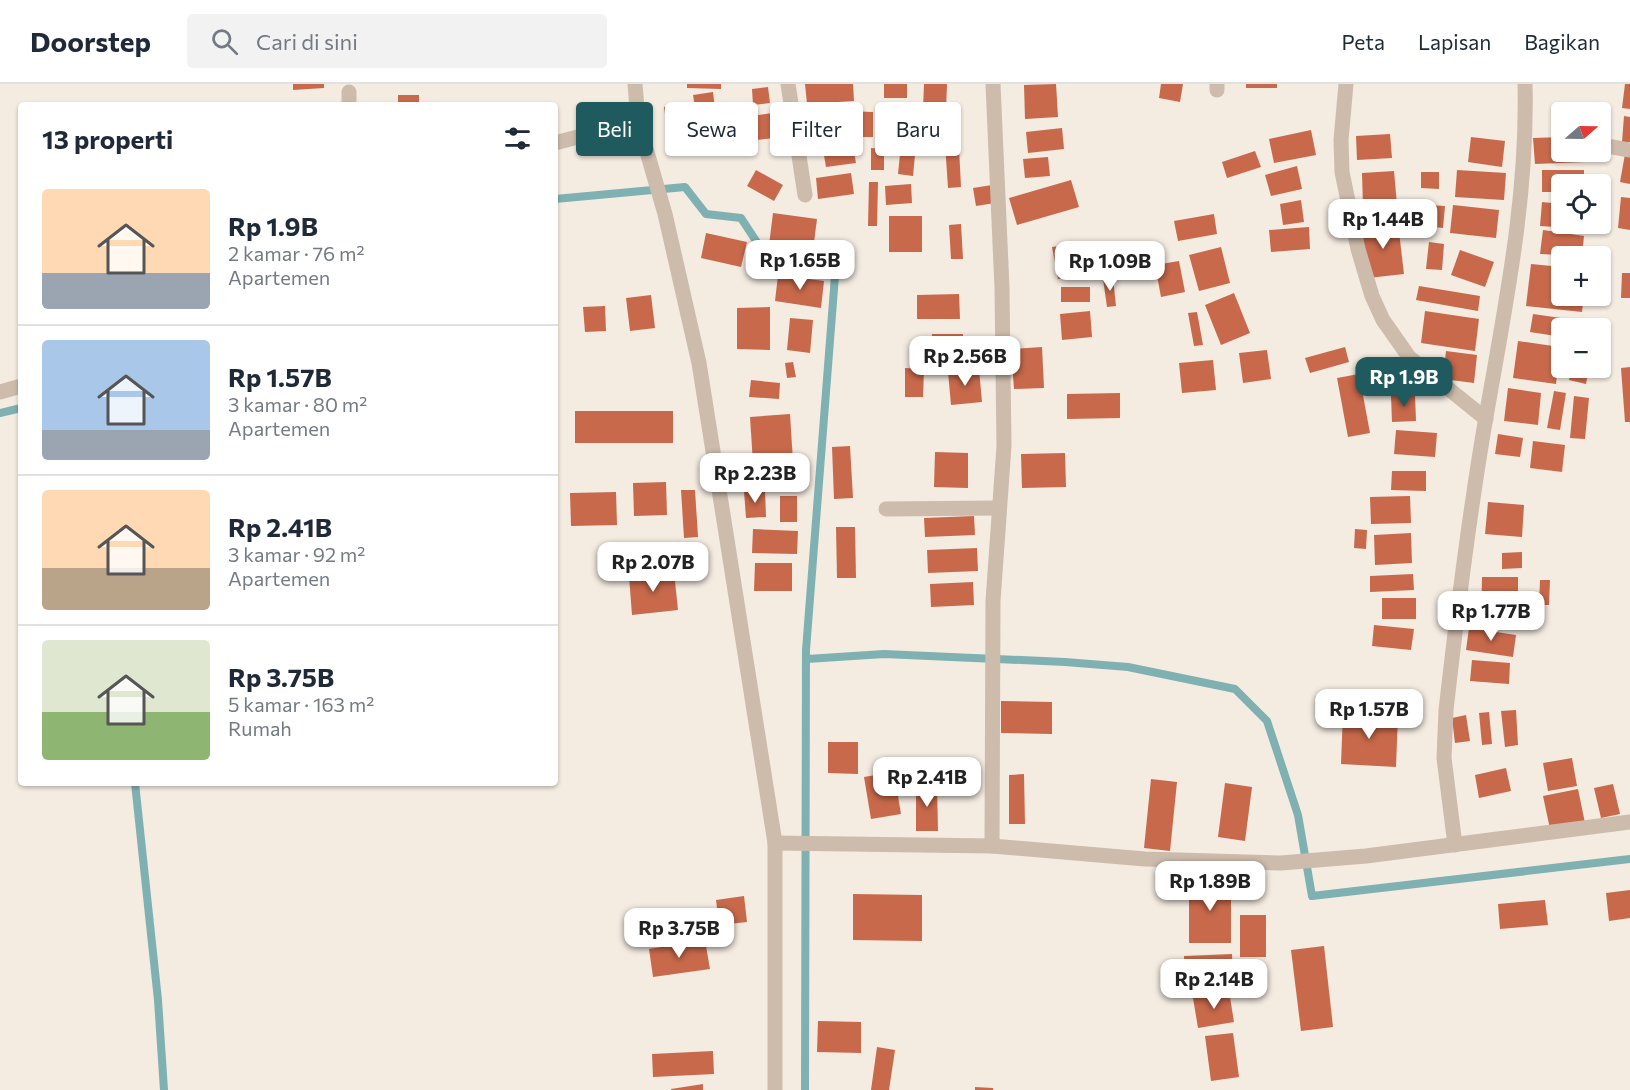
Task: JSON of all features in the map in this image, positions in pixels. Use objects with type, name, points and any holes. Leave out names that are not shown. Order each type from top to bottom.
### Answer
[{"type":"street","points":[[635,84],[636,102]]},
{"type":"street","points":[[788,84],[805,195]]},
{"type":"street","points":[[992,846],[993,601],[1004,446],[1002,288],[993,84]]},
{"type":"street","points":[[1346,84],[1341,140],[1342,172],[1358,249],[1372,296],[1383,320],[1409,357],[1485,419]]},
{"type":"street","points":[[1455,845],[1444,758],[1446,710],[1485,419],[1508,306],[1526,132],[1525,84]]},
{"type":"street","points":[[558,142],[576,137]]},
{"type":"street","points":[[1611,147],[1630,150]]},
{"type":"street","points":[[648,156],[665,214],[699,363],[775,843],[775,1090]]},
{"type":"street","points":[[0,392],[18,387]]},
{"type":"street","points":[[886,509],[999,508]]},
{"type":"street","points":[[775,843],[992,846],[1145,859],[1281,863],[1455,845],[1626,822]]},
{"type":"building","points":[[293,84],[324,84],[324,88],[293,90]]},
{"type":"building","points":[[687,84],[721,84],[721,89],[687,88]]},
{"type":"building","points":[[805,84],[853,84],[854,101],[807,102]]},
{"type":"building","points":[[884,84],[907,84],[907,98],[884,98]]},
{"type":"building","points":[[924,84],[947,84],[946,102],[923,102]]},
{"type":"building","points":[[1056,84],[1058,117],[1025,119],[1024,85]]},
{"type":"building","points":[[1161,84],[1183,84],[1180,102],[1159,98]]},
{"type":"building","points":[[1246,84],[1277,84],[1277,88],[1246,88]]},
{"type":"building","points":[[1625,84],[1630,84],[1630,109],[1622,108]]},
{"type":"building","points":[[768,87],[770,103],[758,104],[758,102],[753,102],[752,89]]},
{"type":"building","points":[[713,92],[714,102],[694,102],[693,95]]},
{"type":"building","points":[[398,95],[419,95],[419,102],[398,102]]},
{"type":"building","points":[[863,112],[873,112],[873,137],[863,137]]},
{"type":"building","points":[[770,113],[770,139],[758,140],[758,115]]},
{"type":"building","points":[[1624,116],[1630,117],[1630,142],[1622,142]]},
{"type":"building","points":[[1062,128],[1064,149],[1028,153],[1026,132]]},
{"type":"building","points":[[1311,130],[1316,155],[1274,163],[1269,139]]},
{"type":"building","points":[[1390,134],[1392,158],[1357,160],[1356,136]]},
{"type":"building","points":[[1471,137],[1505,141],[1502,167],[1468,162]]},
{"type":"building","points":[[1551,137],[1551,162],[1585,162],[1535,164],[1533,138]]},
{"type":"building","points":[[871,148],[875,148],[875,156],[884,156],[884,170],[871,170]]},
{"type":"building","points":[[1255,151],[1261,167],[1227,178],[1222,162]]},
{"type":"building","points":[[1625,154],[1630,155],[1630,184],[1620,182]]},
{"type":"building","points":[[824,156],[855,156],[856,163],[826,167]]},
{"type":"building","points":[[900,156],[915,156],[913,176],[898,174]]},
{"type":"building","points":[[946,156],[959,156],[961,187],[948,188]]},
{"type":"building","points":[[1048,157],[1050,176],[1025,178],[1023,159]]},
{"type":"building","points":[[1297,166],[1302,189],[1271,196],[1265,175]]},
{"type":"building","points":[[756,170],[783,185],[774,201],[747,186]]},
{"type":"building","points":[[1457,170],[1506,173],[1504,200],[1455,197]]},
{"type":"building","points":[[1542,170],[1584,170],[1584,174],[1551,174],[1551,192],[1542,192]]},
{"type":"building","points":[[1394,171],[1397,205],[1363,207],[1362,173]]},
{"type":"building","points":[[1421,172],[1439,172],[1439,189],[1421,188]]},
{"type":"building","points":[[851,173],[854,194],[818,199],[816,178]]},
{"type":"building","points":[[1071,180],[1079,207],[1017,225],[1009,198]]},
{"type":"building","points":[[869,182],[878,182],[877,226],[868,226]]},
{"type":"building","points":[[911,184],[912,203],[886,205],[885,186]]},
{"type":"building","points":[[992,185],[995,203],[976,206],[973,188]]},
{"type":"building","points":[[1621,197],[1630,198],[1630,230],[1618,228]]},
{"type":"building","points":[[1301,200],[1304,222],[1283,225],[1280,204]]},
{"type":"building","points":[[1542,202],[1551,203],[1551,227],[1540,226]]},
{"type":"building","points":[[1428,205],[1445,206],[1443,228],[1426,226]]},
{"type":"building","points":[[1453,205],[1499,210],[1496,238],[1450,233]]},
{"type":"building","points":[[773,213],[817,219],[813,250],[769,245]]},
{"type":"building","points":[[1214,214],[1217,234],[1178,241],[1174,221]]},
{"type":"building","points":[[889,216],[922,216],[922,252],[889,252]]},
{"type":"building","points":[[1398,223],[1404,274],[1368,278],[1361,227]]},
{"type":"building","points":[[961,224],[963,259],[951,259],[949,225]]},
{"type":"building","points":[[1309,227],[1310,249],[1271,252],[1269,230]]},
{"type":"building","points":[[1543,230],[1551,231],[1551,234],[1584,236],[1583,246],[1551,246],[1551,255],[1540,254]]},
{"type":"building","points":[[706,233],[747,242],[741,267],[701,258]]},
{"type":"building","points":[[1429,242],[1444,244],[1442,270],[1426,269]]},
{"type":"building","points":[[1081,243],[1086,275],[1058,279],[1052,247]]},
{"type":"building","points":[[1221,247],[1230,283],[1199,291],[1189,255]]},
{"type":"building","points":[[1460,250],[1494,262],[1485,287],[1451,275]]},
{"type":"building","points":[[1179,261],[1185,292],[1161,297],[1155,265]]},
{"type":"building","points":[[1531,264],[1551,266],[1551,306],[1583,306],[1582,312],[1526,306]]},
{"type":"building","points":[[1622,273],[1630,273],[1630,298],[1621,298]]},
{"type":"building","points":[[778,275],[824,281],[821,308],[775,301]]},
{"type":"building","points":[[1113,278],[1116,306],[1107,307],[1103,279]]},
{"type":"building","points":[[1419,286],[1480,296],[1478,311],[1416,300]]},
{"type":"building","points":[[1061,287],[1090,287],[1090,302],[1061,302]]},
{"type":"building","points":[[1234,293],[1250,333],[1221,345],[1205,305]]},
{"type":"building","points":[[959,294],[960,319],[917,319],[917,295]]},
{"type":"building","points":[[651,295],[655,328],[630,331],[626,298]]},
{"type":"building","points":[[605,306],[606,331],[585,332],[583,307]]},
{"type":"building","points":[[770,307],[770,350],[737,349],[737,308]]},
{"type":"building","points":[[1090,311],[1092,337],[1062,340],[1060,314]]},
{"type":"building","points":[[1425,311],[1479,319],[1475,351],[1421,343]]},
{"type":"building","points":[[1197,312],[1203,345],[1194,346],[1188,313]]},
{"type":"building","points":[[1533,314],[1561,318],[1551,318],[1551,335],[1530,332]]},
{"type":"building","points":[[790,318],[813,320],[810,353],[787,350]]},
{"type":"building","points":[[932,334],[963,334],[963,358],[931,358]]},
{"type":"building","points":[[1518,341],[1551,346],[1551,378],[1557,378],[1556,384],[1513,378]]},
{"type":"building","points":[[1042,347],[1044,388],[1014,389],[1011,349]]},
{"type":"building","points":[[1345,347],[1349,362],[1310,373],[1305,358]]},
{"type":"building","points":[[1267,350],[1271,379],[1243,383],[1239,353]]},
{"type":"building","points":[[1446,351],[1477,355],[1474,383],[1443,379]]},
{"type":"building","points":[[1213,360],[1216,390],[1182,393],[1179,363]]},
{"type":"building","points":[[793,362],[796,377],[787,378],[785,363]]},
{"type":"building","points":[[1630,367],[1630,422],[1625,422],[1621,368]]},
{"type":"building","points":[[905,368],[924,369],[923,397],[905,397]]},
{"type":"building","points":[[979,369],[982,402],[951,405],[948,372]]},
{"type":"building","points":[[1359,374],[1370,433],[1348,437],[1337,378]]},
{"type":"building","points":[[1569,378],[1587,378],[1586,384],[1569,380]]},
{"type":"building","points":[[751,380],[780,383],[779,399],[749,397]]},
{"type":"building","points":[[1508,388],[1541,393],[1538,425],[1504,421]]},
{"type":"building","points":[[1554,391],[1566,393],[1560,430],[1547,428]]},
{"type":"building","points":[[1120,393],[1120,418],[1067,419],[1067,394]]},
{"type":"building","points":[[1415,395],[1416,421],[1392,422],[1391,396]]},
{"type":"building","points":[[1574,396],[1589,398],[1585,439],[1570,438]]},
{"type":"building","points":[[575,411],[673,411],[673,443],[575,443]]},
{"type":"building","points":[[790,414],[794,477],[754,479],[750,417]]},
{"type":"building","points":[[1396,430],[1437,433],[1435,457],[1394,454]]},
{"type":"building","points":[[1498,434],[1523,438],[1520,457],[1495,454]]},
{"type":"building","points":[[1533,441],[1565,445],[1562,472],[1530,468]]},
{"type":"building","points":[[850,446],[853,498],[834,499],[832,447]]},
{"type":"building","points":[[935,452],[968,453],[968,488],[934,487]]},
{"type":"building","points":[[1065,453],[1066,487],[1022,488],[1021,454]]},
{"type":"building","points":[[1392,471],[1426,471],[1426,491],[1391,490]]},
{"type":"building","points":[[666,482],[667,515],[634,516],[633,483]]},
{"type":"building","points":[[681,490],[695,490],[698,537],[684,538]]},
{"type":"building","points":[[765,490],[766,517],[746,518],[744,491]]},
{"type":"building","points":[[616,492],[617,525],[571,526],[570,493]]},
{"type":"building","points":[[780,496],[797,496],[797,522],[780,522]]},
{"type":"building","points":[[1410,496],[1411,523],[1371,524],[1370,497]]},
{"type":"building","points":[[1488,502],[1524,505],[1522,537],[1485,534]]},
{"type":"building","points":[[974,516],[975,535],[925,537],[924,518]]},
{"type":"building","points":[[836,527],[855,527],[856,578],[837,578]]},
{"type":"building","points":[[753,529],[798,531],[797,554],[752,553]]},
{"type":"building","points":[[1355,529],[1367,530],[1366,549],[1354,548]]},
{"type":"building","points":[[1411,533],[1412,563],[1375,565],[1374,535]]},
{"type":"building","points":[[977,548],[978,571],[928,573],[927,550]]},
{"type":"building","points":[[1522,552],[1522,568],[1502,569],[1502,553]]},
{"type":"building","points":[[755,563],[792,563],[792,591],[754,591]]},
{"type":"building","points":[[674,572],[678,610],[632,615],[629,576]]},
{"type":"building","points":[[1413,574],[1414,590],[1370,592],[1370,576]]},
{"type":"building","points":[[1482,577],[1518,577],[1518,619],[1481,619]]},
{"type":"building","points":[[1540,580],[1550,580],[1549,605],[1539,605]]},
{"type":"building","points":[[973,582],[974,605],[931,607],[930,584]]},
{"type":"building","points":[[1382,598],[1416,598],[1416,619],[1382,619]]},
{"type":"building","points":[[1374,625],[1414,629],[1411,650],[1372,646]]},
{"type":"building","points":[[1469,628],[1516,635],[1513,657],[1466,650]]},
{"type":"building","points":[[1472,660],[1510,663],[1509,684],[1470,681]]},
{"type":"building","points":[[1001,701],[1052,702],[1052,734],[1001,733]]},
{"type":"building","points":[[1516,710],[1518,745],[1505,747],[1501,711]]},
{"type":"building","points":[[1343,712],[1398,715],[1396,767],[1341,764]]},
{"type":"building","points":[[1489,712],[1492,744],[1482,745],[1479,713]]},
{"type":"building","points":[[1466,715],[1470,741],[1455,743],[1452,718]]},
{"type":"building","points":[[828,742],[858,742],[858,774],[828,773]]},
{"type":"building","points":[[1572,758],[1577,786],[1548,791],[1543,763]]},
{"type":"building","points":[[1506,768],[1511,791],[1479,798],[1475,775]]},
{"type":"building","points":[[894,772],[901,814],[871,819],[864,777]]},
{"type":"building","points":[[1024,774],[1025,824],[1009,824],[1009,775]]},
{"type":"building","points":[[1151,779],[1177,782],[1170,851],[1144,848]]},
{"type":"building","points":[[1225,783],[1252,787],[1245,841],[1218,837]]},
{"type":"building","points":[[916,784],[937,784],[938,831],[916,831]]},
{"type":"building","points":[[1613,784],[1620,814],[1601,818],[1594,788]]},
{"type":"building","points":[[1578,789],[1585,823],[1550,829],[1543,796]]},
{"type":"building","points":[[1189,881],[1231,881],[1231,943],[1189,943]]},
{"type":"building","points":[[1630,890],[1630,918],[1609,921],[1606,893]]},
{"type":"building","points":[[853,894],[922,895],[922,941],[853,940]]},
{"type":"building","points":[[744,896],[747,922],[719,925],[716,900]]},
{"type":"building","points":[[1545,900],[1548,925],[1500,929],[1498,904]]},
{"type":"building","points":[[1240,915],[1266,915],[1266,957],[1240,957]]},
{"type":"building","points":[[705,940],[710,969],[653,977],[649,949]]},
{"type":"building","points":[[1324,946],[1333,1027],[1301,1031],[1291,950]]},
{"type":"building","points":[[1232,954],[1233,981],[1185,983],[1184,956]]},
{"type":"building","points":[[1229,991],[1234,1022],[1198,1028],[1193,998]]},
{"type":"building","points":[[818,1021],[861,1022],[861,1053],[817,1052]]},
{"type":"building","points":[[1233,1033],[1239,1077],[1211,1081],[1205,1036]]},
{"type":"building","points":[[877,1047],[895,1050],[889,1090],[871,1090]]},
{"type":"building","points":[[713,1051],[714,1074],[653,1077],[652,1054]]},
{"type":"building","points":[[703,1084],[703,1090],[671,1090],[671,1089]]},
{"type":"building","points":[[975,1087],[993,1088],[993,1090],[975,1090]]},
{"type":"waterway","points":[[558,199],[685,187],[706,214],[741,218],[762,250],[836,263],[806,650],[805,1090]]},
{"type":"waterway","points":[[0,413],[18,409]]},
{"type":"waterway","points":[[807,659],[884,654],[1065,662],[1128,667],[1235,689],[1267,721],[1298,815],[1312,896],[1630,859]]},
{"type":"waterway","points":[[135,786],[158,1000],[164,1090]]}]
